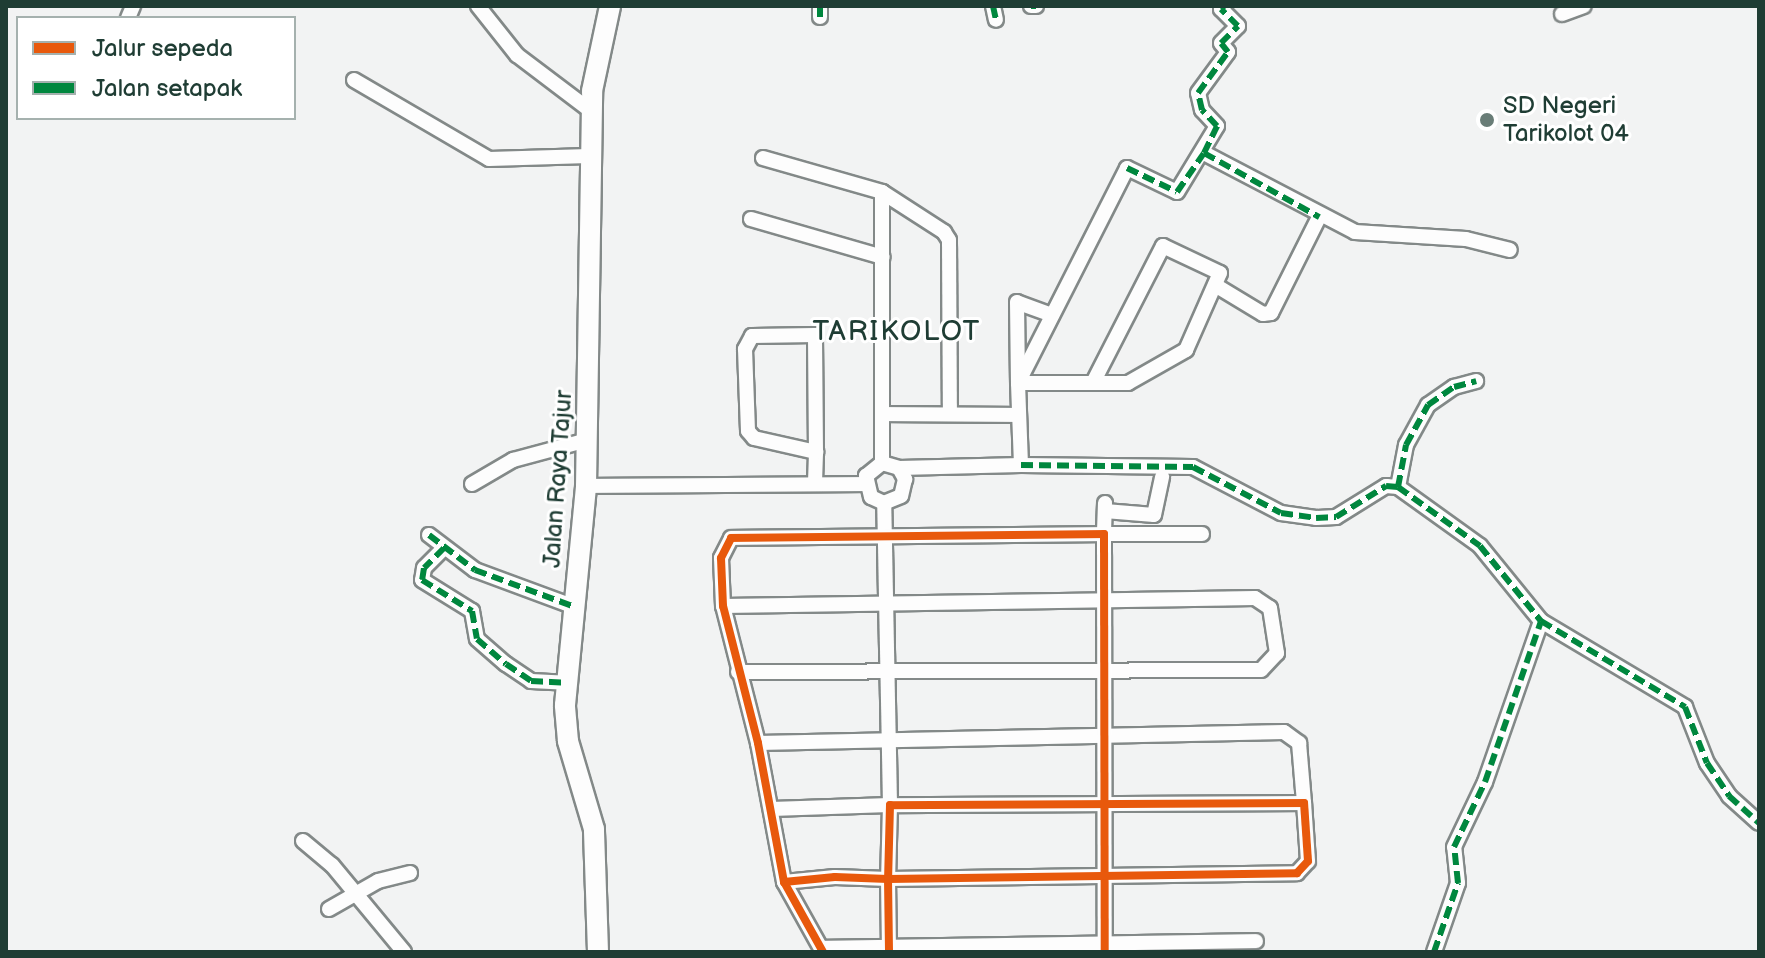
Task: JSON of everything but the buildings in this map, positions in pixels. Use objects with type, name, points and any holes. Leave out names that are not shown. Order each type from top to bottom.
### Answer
[{"type":"main road","name":"Jalan Raya Tajur","points":[[598,952],[594,829],[568,741],[566,683],[586,486],[593,311],[589,156],[591,111],[610,6]]},
{"type":"street","points":[[478,6],[517,55],[591,111]]},
{"type":"street","points":[[1018,383],[1127,168],[1177,192],[1204,153],[1217,126],[1202,110],[1198,93],[1228,52],[1221,43],[1238,26],[1221,9],[1224,6]]},
{"type":"street","points":[[1562,14],[1584,6]]},
{"type":"street","points":[[354,80],[489,159],[589,156]]},
{"type":"street","points":[[1204,153],[1319,217],[1377,236],[1466,239],[1510,250]]},
{"type":"street","points":[[763,158],[882,192],[944,232],[949,240],[950,413]]},
{"type":"street","points":[[882,192],[882,463]]},
{"type":"street","points":[[1215,285],[1263,314],[1271,313],[1319,217]]},
{"type":"street","points":[[751,219],[883,257]]},
{"type":"street","points":[[1018,383],[1128,383],[1186,350],[1220,273],[1163,246],[1094,381]]},
{"type":"street","points":[[1021,465],[1017,302],[1052,315]]},
{"type":"street","points":[[815,482],[816,452],[815,335],[752,336],[745,349],[748,431],[754,438],[816,452]]},
{"type":"street","points":[[1398,487],[1406,445],[1428,405],[1454,387],[1476,381]]},
{"type":"street","points":[[883,414],[1019,415]]},
{"type":"street","points":[[472,484],[513,460],[587,440]]},
{"type":"street","points":[[884,503],[871,497],[865,484],[869,470],[882,463],[899,468],[1021,465],[1193,467],[1281,513],[1316,518],[1336,517],[1386,486],[1398,487],[1480,546],[1541,621],[1685,707],[1707,763],[1729,796],[1759,823]]},
{"type":"street","points":[[884,503],[904,491],[899,468]]},
{"type":"street","points":[[1105,948],[1105,507],[1154,515],[1162,477]]},
{"type":"street","points":[[586,486],[865,484]]},
{"type":"street","points":[[884,503],[891,741],[889,949]]},
{"type":"street","points":[[1202,534],[731,538],[721,558],[723,606],[758,743],[784,882],[822,950],[1166,949],[1256,941]]},
{"type":"street","points":[[429,535],[475,570],[575,607]]},
{"type":"street","points":[[444,548],[424,568],[422,580],[472,611],[477,639],[506,664],[531,681],[566,683]]},
{"type":"street","points":[[723,606],[1255,598],[1270,608],[1277,653],[1261,670],[738,672]]},
{"type":"street","points":[[1434,952],[1458,883],[1454,847],[1485,782],[1541,621]]},
{"type":"street","points":[[758,743],[1293,734],[1299,743],[1308,861],[1303,871],[784,882]]},
{"type":"street","points":[[771,809],[890,805],[1104,807],[1304,803]]},
{"type":"street","points":[[303,841],[354,891],[404,952]]},
{"type":"street","points":[[329,909],[354,891],[410,873]]},
{"type":"marked path","points":[[820,6],[820,17]]},
{"type":"marked path","points":[[993,6],[996,20]]},
{"type":"marked path","points":[[1031,6],[1036,6]]},
{"type":"marked path","points":[[1127,168],[1177,192],[1204,153],[1217,126],[1202,110],[1198,93],[1228,52],[1221,43],[1238,26],[1221,9],[1224,6]]},
{"type":"marked path","points":[[1204,153],[1319,217]]},
{"type":"marked path","points":[[1398,487],[1406,445],[1428,405],[1454,387],[1476,381]]},
{"type":"marked path","points":[[1021,465],[1193,467],[1281,513],[1316,518],[1336,517],[1386,486],[1398,487],[1480,546],[1541,621],[1685,707],[1707,763],[1729,796],[1759,823]]},
{"type":"marked path","points":[[429,535],[475,570],[575,607]]},
{"type":"marked path","points":[[444,548],[424,568],[422,580],[472,611],[477,639],[506,664],[531,681],[566,683]]},
{"type":"marked path","points":[[1434,952],[1458,883],[1454,847],[1485,782],[1541,621]]},
{"type":"cycle path","points":[[784,882],[758,743],[723,606],[721,558],[731,538],[1104,534],[1105,952]]},
{"type":"cycle path","points":[[823,952],[784,882],[835,877],[888,879],[1297,873],[1308,861],[1304,803],[890,805],[888,879],[889,952]]},
{"type":"place","name":"SD Negeri Tarikolot 04","points":[[1487,120]]},
{"type":"district","name":"TARIKOLOT","points":[[897,332]]}]
